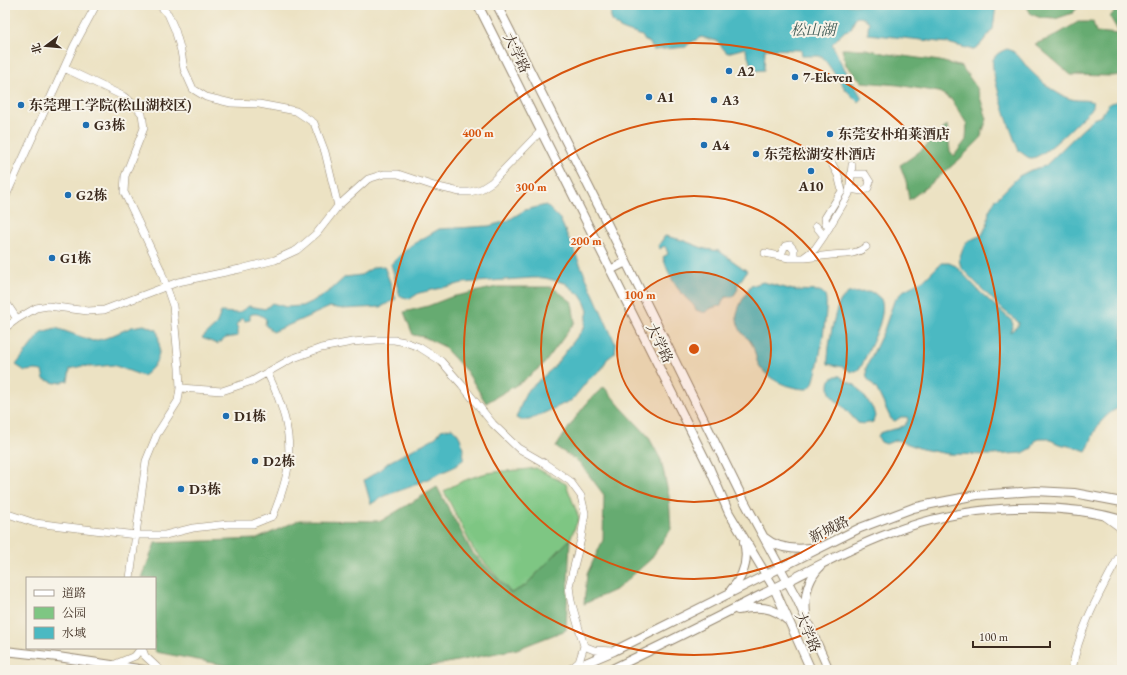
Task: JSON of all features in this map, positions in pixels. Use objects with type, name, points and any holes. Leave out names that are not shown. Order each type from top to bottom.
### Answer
[{"type":"main road","name":"大学路","points":[[478,5],[709,467],[729,513],[774,588],[811,670]]},
{"type":"main road","name":"大学路","points":[[497,5],[742,497],[808,622],[829,670]]},
{"type":"main road","points":[[610,270],[626,262]]},
{"type":"main road","name":"新城路","points":[[570,670],[614,650],[860,528],[906,511],[931,504],[977,495],[1035,491],[1074,493],[1122,502]]},
{"type":"main road","name":"新城路","points":[[610,670],[823,564],[894,532],[922,523],[955,515],[989,510],[1024,508],[1052,508],[1122,520]]},
{"type":"main road","points":[[720,598],[732,589],[744,570],[746,551],[739,530]]},
{"type":"main road","points":[[761,533],[770,542],[781,547],[802,548],[825,545]]},
{"type":"main road","points":[[808,622],[805,606],[807,588],[815,573],[823,564]]},
{"type":"main road","points":[[722,614],[747,608],[765,608],[771,609],[791,625]]},
{"type":"main road","points":[[5,651],[145,670]]},
{"type":"street","points":[[5,198],[74,46],[96,5]]},
{"type":"street","points":[[159,5],[168,14],[175,30],[184,69],[192,89],[206,97],[231,103],[259,104],[296,111],[314,123],[325,152],[338,206]]},
{"type":"street","points":[[64,68],[123,96],[135,105],[142,114],[144,128],[125,176],[124,192],[151,249],[174,306],[180,368],[180,388],[178,401],[157,434],[146,461],[130,577]]},
{"type":"street","points":[[5,328],[36,308],[48,306],[88,311],[104,310],[178,282],[275,260],[297,250],[317,233],[338,206],[368,179],[384,174],[398,174],[434,186],[460,192],[470,192],[480,189],[492,182],[541,131]]},
{"type":"street","points":[[829,228],[826,224],[825,218],[842,191],[838,175],[830,160]]},
{"type":"street","points":[[803,258],[815,249],[849,194],[852,165]]},
{"type":"street","points":[[850,189],[862,191],[868,188],[870,182],[865,174],[851,174]]},
{"type":"street","points":[[816,226],[824,236]]},
{"type":"street","points":[[780,256],[785,246],[790,245],[794,250],[794,258]]},
{"type":"street","points":[[765,253],[803,258],[848,255],[866,247]]},
{"type":"street","points":[[5,301],[17,319]]},
{"type":"street","points":[[180,388],[222,392],[252,380],[291,359],[321,348],[352,342],[377,340],[405,342],[419,347],[441,361],[493,424],[518,448],[544,463],[570,482],[581,496],[585,513],[581,539],[569,586],[571,601],[584,646],[579,662],[570,670]]},
{"type":"street","points":[[5,513],[35,523],[136,535],[166,535],[193,528],[228,524],[253,524],[273,516],[288,467],[288,433],[282,405],[267,372]]},
{"type":"street","points":[[1104,516],[1119,527],[1122,533]]},
{"type":"street","points":[[1072,670],[1079,640],[1085,624],[1122,551]]},
{"type":"street","points":[[584,646],[594,650],[614,650]]},
{"type":"street","points":[[113,665],[135,656],[141,649]]},
{"type":"street","points":[[142,649],[146,656],[160,670]]},
{"type":"green space","points":[[1026,5],[1076,5],[1078,7],[1073,13],[1055,19],[1041,18],[1031,14]]},
{"type":"green space","points":[[1122,6],[1122,75],[1071,75],[1035,44],[1053,37],[1078,22],[1093,22],[1096,32],[1120,34],[1110,17],[1118,7]]},
{"type":"green space","points":[[842,49],[866,49],[888,54],[940,61],[962,67],[977,88],[987,119],[980,139],[961,158],[909,200],[906,181],[900,165],[925,147],[947,125],[950,151],[954,156],[966,140],[967,124],[951,99],[939,92],[898,85],[862,82],[846,65]]},
{"type":"green space","points":[[497,287],[552,287],[572,302],[575,322],[544,364],[523,381],[486,403],[467,372],[443,346],[424,337],[413,335],[404,312],[428,306],[451,297]]},
{"type":"green space","points":[[604,387],[648,436],[661,460],[669,496],[671,529],[650,560],[617,589],[584,604],[587,574],[603,540],[604,495],[579,462],[556,447],[584,407]]},
{"type":"green space","points":[[536,468],[566,484],[579,518],[570,539],[525,586],[511,593],[473,549],[444,491],[465,480],[482,474]]},
{"type":"green space","points":[[437,487],[472,552],[511,593],[525,586],[570,539],[566,630],[517,649],[422,668],[399,670],[250,670],[156,652],[154,649],[156,649],[156,577],[142,577],[155,543],[257,539],[299,520],[381,521]]},
{"type":"water","name":"松山湖","points":[[613,5],[883,5],[898,9],[918,5],[996,5],[993,29],[980,45],[973,50],[948,43],[868,34],[869,22],[866,19],[859,17],[855,18],[851,29],[845,31],[832,44],[840,61],[862,98],[858,102],[846,90],[822,56],[802,56],[801,50],[765,49],[764,70],[753,71],[745,48],[727,53],[717,41],[701,37],[686,47],[653,50],[650,43],[645,41],[642,36],[624,30],[614,23],[611,19]]},
{"type":"water","points":[[1007,49],[1014,52],[1035,75],[1055,91],[1071,99],[1093,102],[1093,108],[1053,145],[1036,157],[1027,157],[1019,151],[998,90],[993,60],[997,54]]},
{"type":"water","points":[[1122,100],[1122,407],[1113,411],[1102,421],[1096,429],[1086,451],[1059,444],[1046,438],[1041,438],[1035,441],[1032,448],[1023,453],[991,455],[948,454],[922,449],[896,440],[886,444],[881,442],[878,437],[879,434],[899,428],[906,424],[908,420],[907,417],[901,417],[895,421],[891,419],[877,390],[867,378],[866,368],[884,330],[894,301],[903,291],[925,279],[941,263],[949,263],[956,266],[981,293],[1011,320],[1013,324],[1010,332],[1018,326],[1019,323],[1001,308],[961,268],[959,259],[963,248],[968,241],[982,235],[987,225],[989,211],[995,200],[1019,176],[1031,170],[1045,166],[1093,119],[1101,116],[1108,105]]},
{"type":"water","points":[[546,205],[560,219],[616,345],[615,353],[607,359],[602,369],[589,379],[572,400],[529,420],[520,420],[516,418],[526,392],[553,368],[584,328],[588,311],[580,295],[565,283],[545,278],[532,278],[463,283],[419,293],[410,299],[400,296],[391,264],[410,246],[439,229],[489,226],[507,221],[525,210]]},
{"type":"water","points":[[665,236],[682,240],[705,249],[719,251],[747,271],[737,286],[738,289],[733,297],[726,297],[721,306],[712,308],[706,312],[696,310],[677,288],[671,278],[663,257],[668,254],[666,248],[664,246],[660,249],[658,246]]},
{"type":"water","points":[[384,266],[396,299],[381,307],[343,309],[330,307],[273,332],[265,325],[266,319],[258,314],[252,314],[250,315],[250,320],[245,321],[242,318],[236,325],[238,328],[238,336],[226,338],[217,344],[202,338],[216,325],[221,312],[238,313],[249,306],[265,309],[272,303],[286,307],[302,306],[319,298],[345,277],[361,275],[374,267]]},
{"type":"water","points":[[763,282],[793,290],[819,291],[825,295],[826,316],[820,355],[813,383],[807,389],[800,389],[785,385],[771,378],[765,373],[757,361],[751,343],[739,327],[737,314],[743,299],[751,286]]},
{"type":"water","points":[[848,293],[874,293],[881,299],[882,314],[877,332],[862,365],[858,370],[852,372],[843,367],[828,364],[832,331],[838,305]]},
{"type":"water","points":[[144,325],[157,330],[159,337],[159,350],[153,367],[143,376],[113,365],[93,367],[82,366],[70,369],[68,381],[55,383],[44,379],[42,371],[25,371],[16,365],[41,332],[56,328],[93,341],[106,338],[132,327]]},
{"type":"water","points":[[836,376],[840,376],[846,381],[855,385],[868,401],[875,416],[873,422],[864,424],[858,423],[832,397],[829,390],[829,382]]},
{"type":"water","points":[[452,428],[460,438],[464,459],[454,467],[410,487],[384,496],[371,504],[364,480],[389,462],[436,437],[441,430]]},
{"type":"place","name":"A2","points":[[729,71]]},
{"type":"place","name":"7-Eleven","points":[[795,77]]},
{"type":"place","name":"A1","points":[[649,97]]},
{"type":"place","name":"A3","points":[[714,100]]},
{"type":"place","name":"东莞理工学院(松山湖校区)","points":[[21,105]]},
{"type":"place","name":"G3栋","points":[[86,125]]},
{"type":"place","name":"东莞安朴珀莱酒店","points":[[830,134]]},
{"type":"place","name":"A4","points":[[704,145]]},
{"type":"place","name":"东莞松湖安朴酒店","points":[[756,154]]},
{"type":"place","name":"A10","points":[[811,171]]},
{"type":"place","name":"G2栋","points":[[68,195]]},
{"type":"place","name":"G1栋","points":[[52,258]]},
{"type":"place","name":"D1栋","points":[[226,416]]},
{"type":"place","name":"D2栋","points":[[255,461]]},
{"type":"place","name":"D3栋","points":[[181,489]]}]
